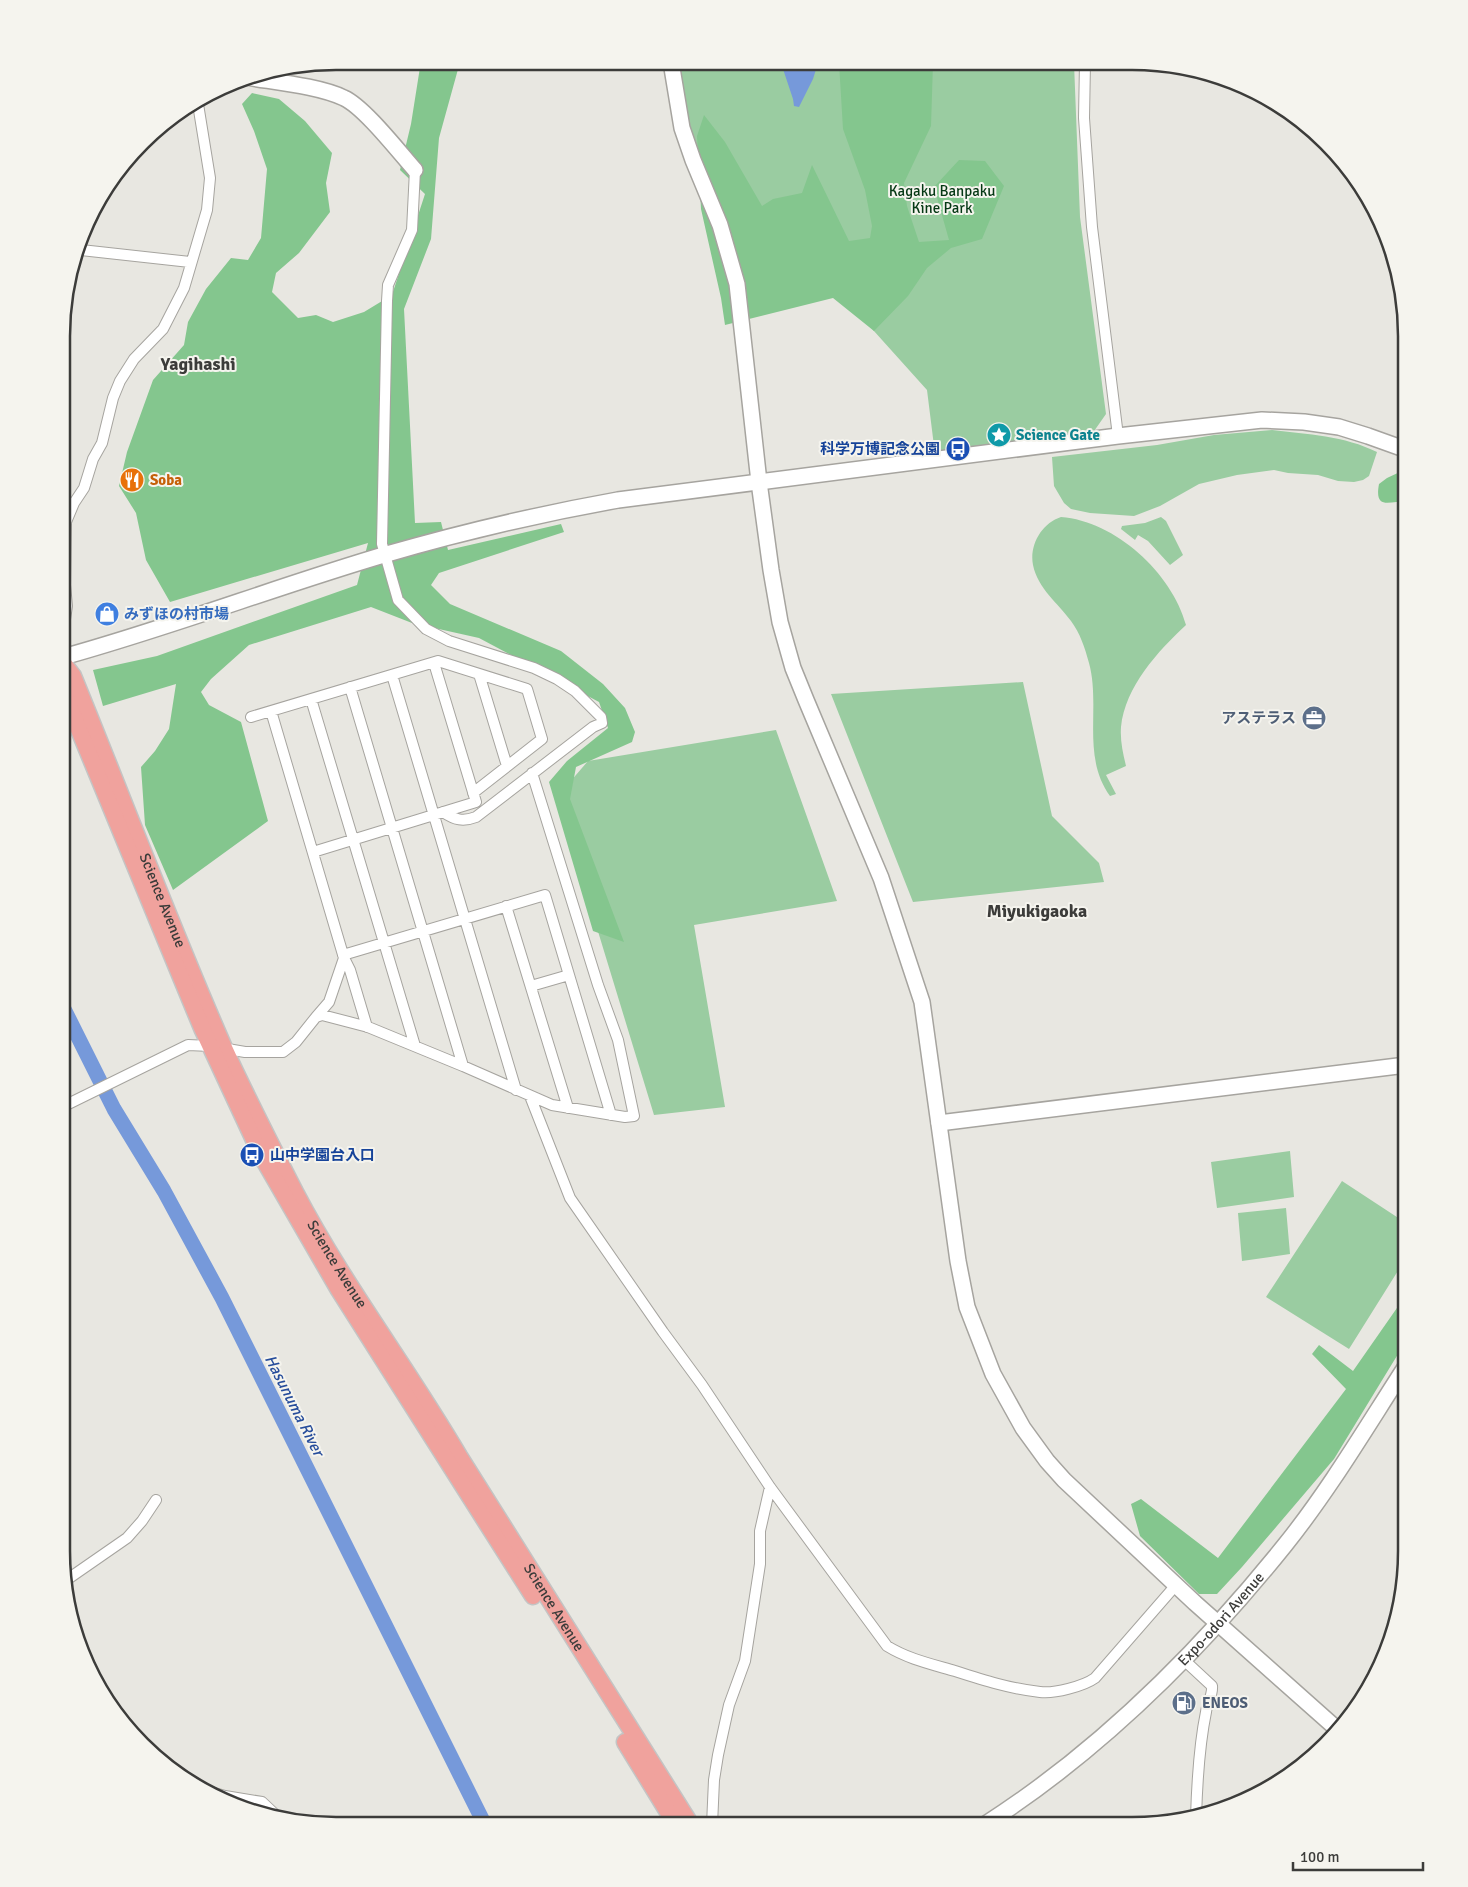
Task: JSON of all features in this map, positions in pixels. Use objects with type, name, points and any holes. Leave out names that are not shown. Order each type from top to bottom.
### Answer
[{"type":"main road","name":"Science Avenue","points":[[70,672],[77,685],[217,1047],[261,1155],[339,1290],[671,1817]]},
{"type":"main road","name":"Science Avenue","points":[[70,707],[217,1047],[297,1195],[338,1266],[436,1416],[469,1473],[686,1817]]},
{"type":"street","points":[[672,70],[682,128],[720,225],[737,284],[759,482],[780,622],[802,692],[881,878],[922,1002],[958,1261],[967,1307],[993,1374],[1023,1428],[1064,1480],[1218,1624],[1333,1726]]},
{"type":"street","points":[[1086,70],[1084,118],[1092,227],[1118,436]]},
{"type":"street","points":[[263,80],[327,92],[346,98],[364,113],[415,170],[412,230],[388,285],[386,301],[382,544],[398,600],[426,629],[449,641],[534,668],[557,679],[574,691],[601,717],[602,723],[593,727],[476,817],[463,821],[439,813]]},
{"type":"street","points":[[70,512],[84,488],[93,460],[102,443],[113,398],[120,382],[134,358],[163,329],[184,288],[190,262],[207,210],[210,191],[210,178],[199,109]]},
{"type":"street","points":[[84,250],[190,262]]},
{"type":"street","points":[[70,655],[385,554],[453,535],[567,509],[618,500],[1118,436],[1253,421],[1282,420],[1339,427],[1398,447]]},
{"type":"street","points":[[251,717],[438,661],[527,689],[542,739],[473,793]]},
{"type":"street","points":[[313,852],[476,802],[434,663]]},
{"type":"street","points":[[479,674],[508,766]]},
{"type":"street","points":[[392,675],[439,813],[465,919],[516,1090]]},
{"type":"street","points":[[350,688],[463,1066]]},
{"type":"street","points":[[311,699],[415,1046]]},
{"type":"street","points":[[271,711],[344,957],[350,970],[367,1027]]},
{"type":"street","points":[[316,1017],[322,1015],[367,1027],[552,1105],[624,1117],[634,1116],[618,1040],[598,985],[532,773]]},
{"type":"street","points":[[344,957],[384,943],[545,895],[611,1115]]},
{"type":"street","points":[[506,906],[568,1108]]},
{"type":"street","points":[[70,1103],[188,1045],[217,1047],[245,1052],[283,1052],[296,1042],[329,1002],[344,957]]},
{"type":"street","points":[[530,986],[569,975]]},
{"type":"street","points":[[939,1123],[1398,1066]]},
{"type":"street","points":[[530,1096],[570,1198],[702,1385],[770,1487],[887,1646],[902,1655],[999,1685],[1042,1692],[1058,1691],[1090,1681],[1176,1585]]},
{"type":"street","name":"Expo-odori Avenue","points":[[996,1817],[1028,1795],[1088,1748],[1149,1695],[1218,1624],[1314,1506],[1398,1378]]},
{"type":"street","points":[[712,1817],[714,1780],[718,1755],[729,1706],[745,1661],[760,1564],[760,1532],[770,1487]]},
{"type":"street","points":[[71,1577],[127,1538],[142,1521],[156,1500]]},
{"type":"street","points":[[1184,1660],[1212,1686],[1206,1710],[1199,1765],[1197,1809]]},
{"type":"street","points":[[236,1798],[262,1802],[268,1808]]},
{"type":"green space","points":[[420,70],[458,70],[439,138],[431,239],[404,309],[415,523],[441,522],[448,550],[561,524],[564,532],[439,573],[431,585],[450,604],[561,651],[603,684],[625,708],[635,732],[632,742],[576,767],[570,799],[624,942],[593,931],[549,782],[567,761],[608,728],[599,702],[479,638],[412,623],[371,607],[249,645],[211,679],[201,692],[209,705],[241,722],[268,821],[173,890],[145,825],[141,767],[155,751],[169,729],[176,684],[103,706],[93,670],[157,656],[357,585],[368,543],[170,602],[146,560],[136,513],[119,486],[127,452],[153,380],[184,345],[188,322],[206,289],[231,258],[248,260],[261,238],[267,169],[254,131],[242,104],[252,93],[279,99],[305,121],[332,153],[326,183],[330,212],[299,253],[276,273],[272,292],[298,318],[316,315],[333,322],[364,312],[392,295],[425,194],[400,170],[411,124]]},
{"type":"green space","name":"Kagaku Banpaku Kine Park","points":[[677,70],[1074,70],[1080,217],[1106,414],[1092,434],[935,454],[927,390],[838,291],[692,146]]},
{"type":"green space","points":[[839,70],[933,70],[931,126],[904,183],[907,206],[919,242],[949,240],[934,187],[959,160],[985,161],[1004,186],[982,239],[951,248],[927,268],[908,296],[874,331],[833,298],[725,325],[721,298],[701,209],[697,136],[704,115],[725,142],[762,206],[773,199],[802,193],[812,165],[849,241],[870,238],[872,226],[865,190],[843,129]]},
{"type":"green space","points":[[1272,430],[1339,439],[1377,452],[1369,476],[1354,482],[1338,481],[1318,475],[1274,470],[1237,475],[1199,484],[1160,506],[1134,516],[1090,513],[1071,509],[1064,503],[1054,486],[1052,457],[1157,445],[1214,435]]},
{"type":"green space","points":[[1398,473],[1398,502],[1385,503],[1379,498],[1379,484]]},
{"type":"green space","points":[[1061,517],[1101,528],[1121,539],[1138,553],[1155,569],[1168,587],[1179,606],[1186,625],[1154,658],[1144,671],[1129,698],[1121,727],[1121,742],[1126,766],[1106,775],[1116,794],[1110,796],[1101,781],[1096,765],[1092,680],[1086,652],[1074,626],[1044,589],[1033,565],[1033,550],[1038,536],[1048,524]]},
{"type":"green space","points":[[1161,517],[1166,521],[1183,555],[1170,565],[1148,541],[1138,535],[1135,540],[1121,529],[1122,526],[1145,523]]},
{"type":"green space","points":[[1023,682],[1052,816],[1099,863],[1104,882],[913,902],[831,694]]},
{"type":"green space","points":[[776,730],[837,901],[694,925],[725,1107],[654,1115],[557,797],[588,761]]},
{"type":"green space","points":[[1290,1151],[1294,1197],[1217,1208],[1211,1162]]},
{"type":"green space","points":[[1342,1181],[1398,1218],[1398,1271],[1349,1349],[1266,1297]]},
{"type":"green space","points":[[1286,1208],[1290,1254],[1242,1261],[1238,1213]]},
{"type":"green space","points":[[1398,1306],[1398,1354],[1334,1459],[1217,1594],[1199,1594],[1140,1536],[1131,1504],[1141,1499],[1218,1558],[1346,1389],[1312,1354],[1319,1345],[1353,1371]]},
{"type":"water","points":[[783,70],[816,70],[799,107],[794,106]]},
{"type":"waterway","name":"Hasunuma River","points":[[70,1021],[114,1109],[164,1191],[222,1298],[481,1817]]},
{"type":"place","name":"Science Gate","points":[[999,435]]},
{"type":"place","name":"科学万博記念公園","points":[[958,449]]},
{"type":"place","name":"Soba","points":[[132,480]]},
{"type":"place","name":"みずほの村市場","points":[[107,614]]},
{"type":"place","name":"アステラス","points":[[1314,718]]},
{"type":"place","name":"山中学園台入口","points":[[252,1155]]},
{"type":"place","name":"ENEOS","points":[[1184,1703]]},
{"type":"district","name":"Yagihashi","points":[[198,364]]},
{"type":"district","name":"Miyukigaoka","points":[[1037,911]]}]
